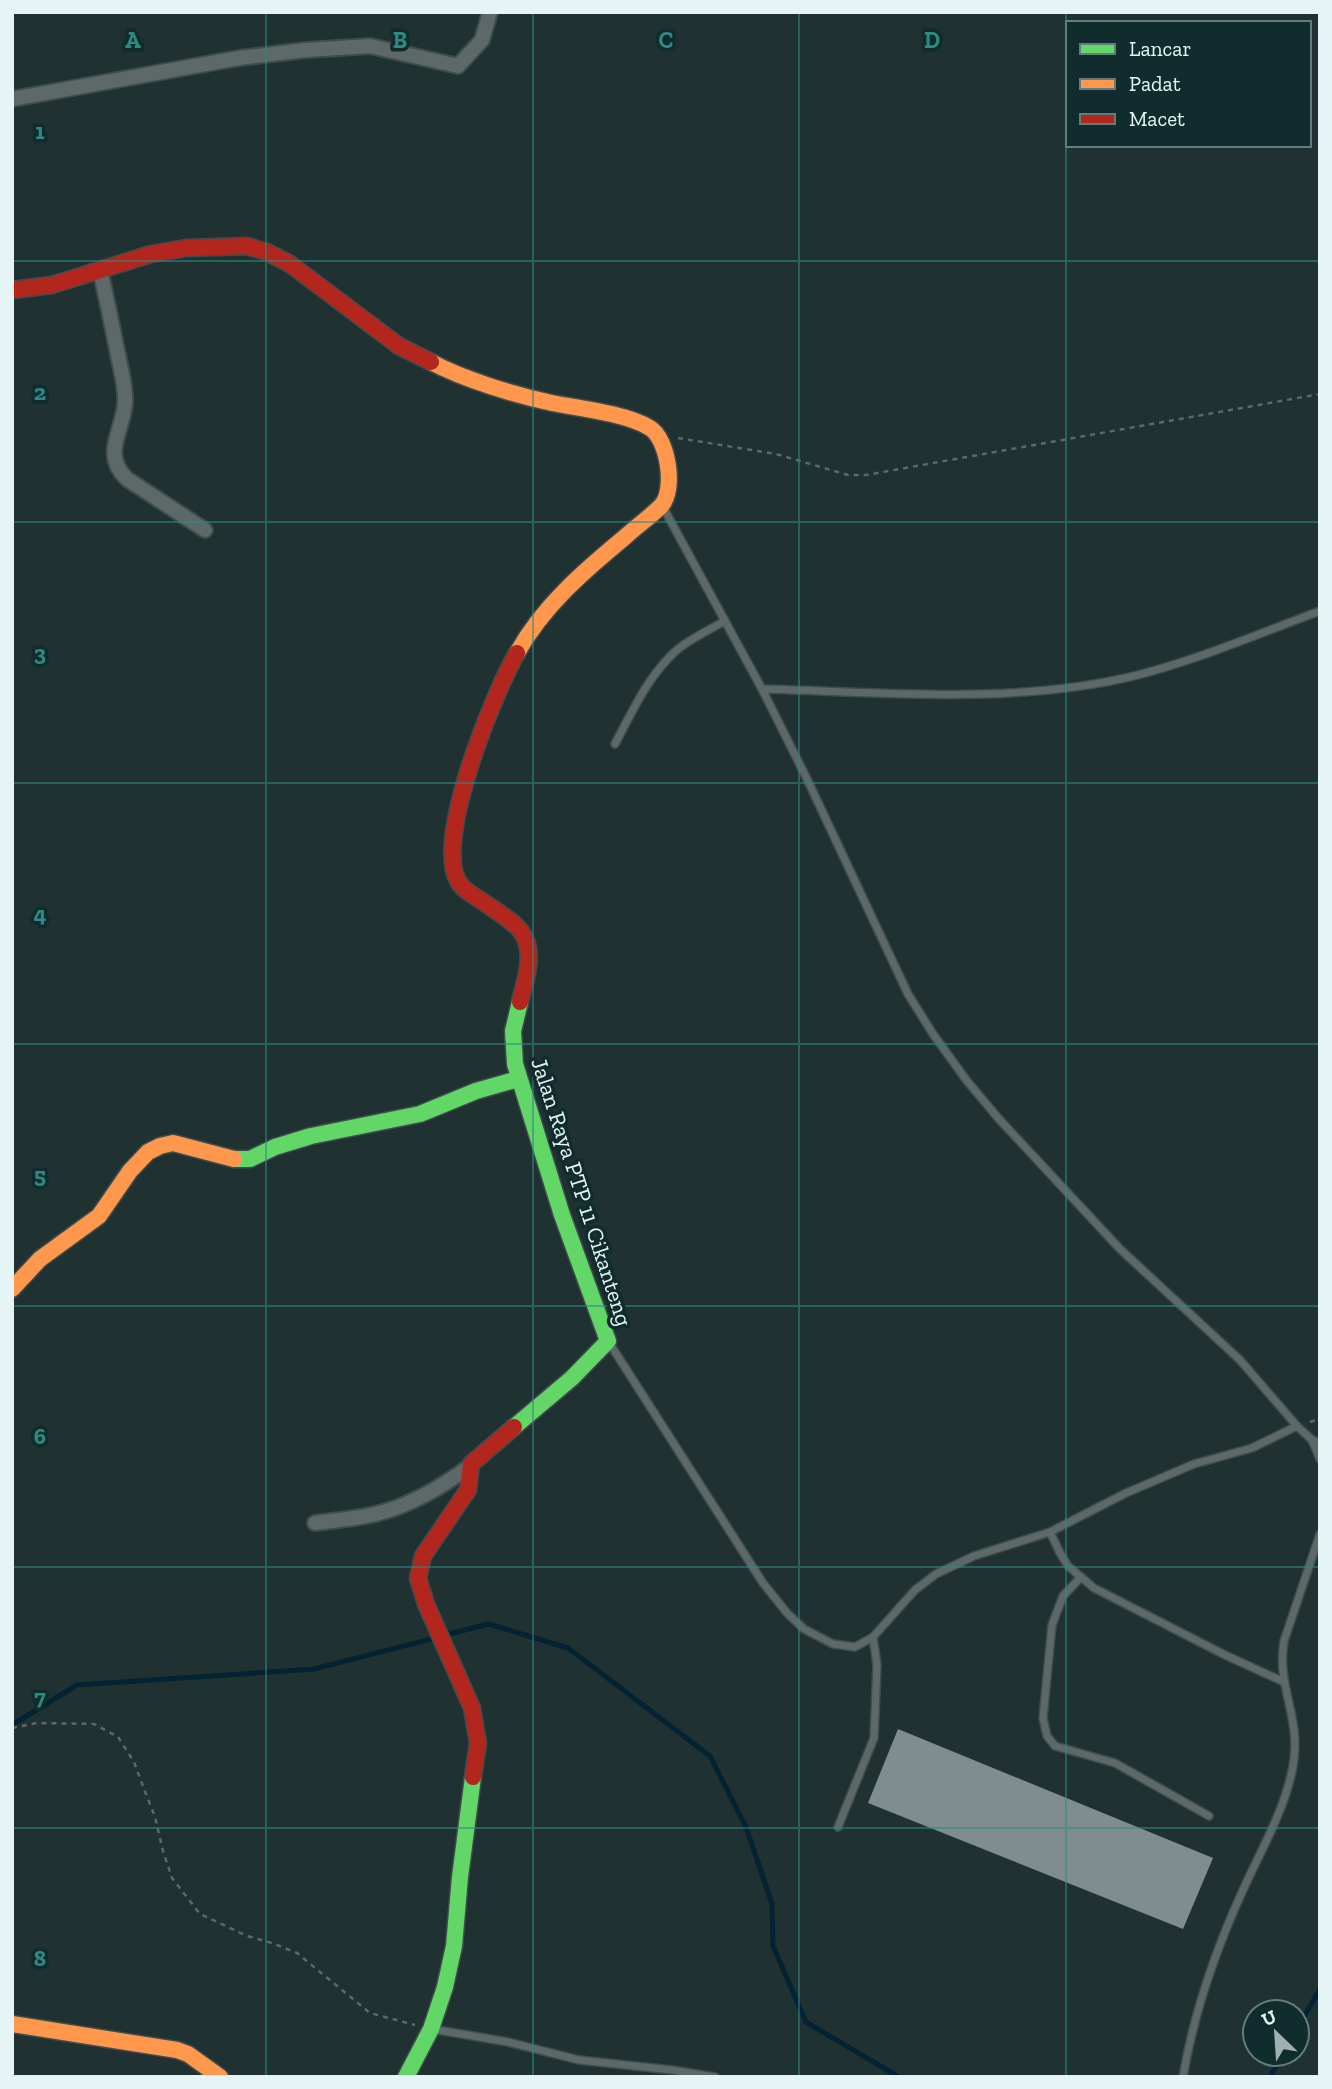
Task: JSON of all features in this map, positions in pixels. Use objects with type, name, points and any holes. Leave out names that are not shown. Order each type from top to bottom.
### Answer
[{"type":"street","points":[[12,99],[239,58],[306,50],[370,46],[458,66],[482,40],[490,12]]},
{"type":"street","points":[[12,290],[52,285],[151,254],[186,248],[247,246],[267,252],[317,283],[399,346],[450,372],[544,401],[608,414],[649,427],[657,434],[666,450],[669,478],[667,495],[662,505]]},
{"type":"street","points":[[100,270],[126,395],[115,444],[114,455],[118,470],[127,479],[205,530]]},
{"type":"street","name":"Jalan Raya PTP 11 Cikanteng","points":[[470,1466],[572,1378],[608,1341],[562,1215],[518,1079],[512,1048],[513,1031],[530,957],[528,946],[516,926],[498,916],[458,882],[453,866],[454,831],[471,759],[500,683],[526,638],[540,618],[593,564],[662,505]]},
{"type":"street","points":[[12,1289],[35,1263],[79,1234],[100,1216],[140,1159],[149,1150],[163,1143],[173,1143],[231,1159],[250,1159],[275,1147],[311,1136],[420,1114],[476,1091],[518,1079]]},
{"type":"street","points":[[315,1523],[378,1514],[398,1507],[433,1490],[470,1466]]},
{"type":"street","points":[[406,2077],[431,2029],[445,1987],[454,1946],[460,1877],[478,1744],[472,1708],[426,1604],[418,1578],[419,1567],[433,1539],[468,1490],[470,1466]]},
{"type":"street","points":[[12,2024],[177,2050],[188,2054],[220,2077]]},
{"type":"lane","points":[[662,505],[762,689],[908,994],[933,1034],[967,1082],[999,1119],[1120,1249],[1240,1360],[1297,1426],[1316,1441],[1320,1459]]},
{"type":"lane","points":[[762,689],[1013,694],[1076,687],[1179,664],[1320,611]]},
{"type":"lane","points":[[615,744],[644,689],[664,663],[688,642],[725,621]]},
{"type":"lane","points":[[608,1341],[747,1559],[787,1613],[820,1639],[844,1647],[855,1647],[873,1637],[915,1590],[936,1574],[974,1556],[1050,1532],[1149,1482],[1195,1464],[1252,1448],[1297,1426]]},
{"type":"lane","points":[[1050,1532],[1064,1560],[1081,1577],[1106,1594],[1284,1682]]},
{"type":"lane","points":[[1183,2077],[1207,1979],[1242,1892],[1281,1808],[1293,1768],[1296,1740],[1294,1719],[1281,1666],[1284,1641],[1320,1534]]},
{"type":"lane","points":[[1081,1577],[1063,1596],[1052,1625],[1043,1718],[1047,1736],[1055,1746],[1115,1763],[1209,1816]]},
{"type":"lane","points":[[838,1827],[874,1738],[877,1665],[873,1637]]},
{"type":"lane","points":[[431,2029],[508,2042],[579,2060],[715,2077]]},
{"type":"path","points":[[657,434],[776,454],[848,475],[866,475],[1320,394]]},
{"type":"path","points":[[12,1728],[37,1723],[94,1724],[118,1737],[134,1762],[144,1788],[172,1878],[200,1914],[247,1936],[297,1953],[370,2013],[431,2029]]},
{"type":"building","points":[[898,1729],[1213,1858],[1183,1929],[868,1803]]},
{"type":"waterway","points":[[445,1635],[489,1624],[568,1648],[710,1756],[746,1827],[772,1904],[773,1946],[806,2022],[899,2077]]},
{"type":"waterway","points":[[12,1725],[77,1685],[314,1669],[435,1638]]},
{"type":"waterway","points":[[1311,2005],[1320,1989]]},
{"type":"waterway","points":[[1270,2077],[1275,2068]]},
{"type":"traffic: fast","points":[[514,1427],[572,1378],[608,1341],[562,1215],[515,1064],[513,1031],[520,1002]]},
{"type":"traffic: fast","points":[[234,1159],[250,1159],[275,1147],[311,1136],[420,1114],[476,1091],[518,1079]]},
{"type":"traffic: fast","points":[[406,2077],[431,2029],[445,1987],[454,1946],[473,1777]]},
{"type":"traffic: slow","points":[[431,362],[474,381],[506,391],[641,423],[656,434],[665,453],[669,477],[666,499],[661,506],[565,590],[539,620],[517,653]]},
{"type":"traffic: slow","points":[[12,1289],[40,1259],[99,1216],[130,1171],[148,1152],[173,1143],[234,1159]]},
{"type":"traffic: slow","points":[[12,2024],[177,2050],[188,2054],[220,2077]]},
{"type":"traffic: jam","points":[[12,290],[52,285],[151,254],[186,248],[247,246],[267,252],[290,264],[399,346],[431,362]]},
{"type":"traffic: jam","points":[[517,653],[495,700],[470,766],[454,833],[453,861],[462,887],[512,922],[525,938],[529,956],[520,1002]]},
{"type":"traffic: jam","points":[[473,1777],[478,1743],[472,1708],[426,1604],[418,1578],[423,1556],[468,1490],[471,1464],[514,1427]]}]
